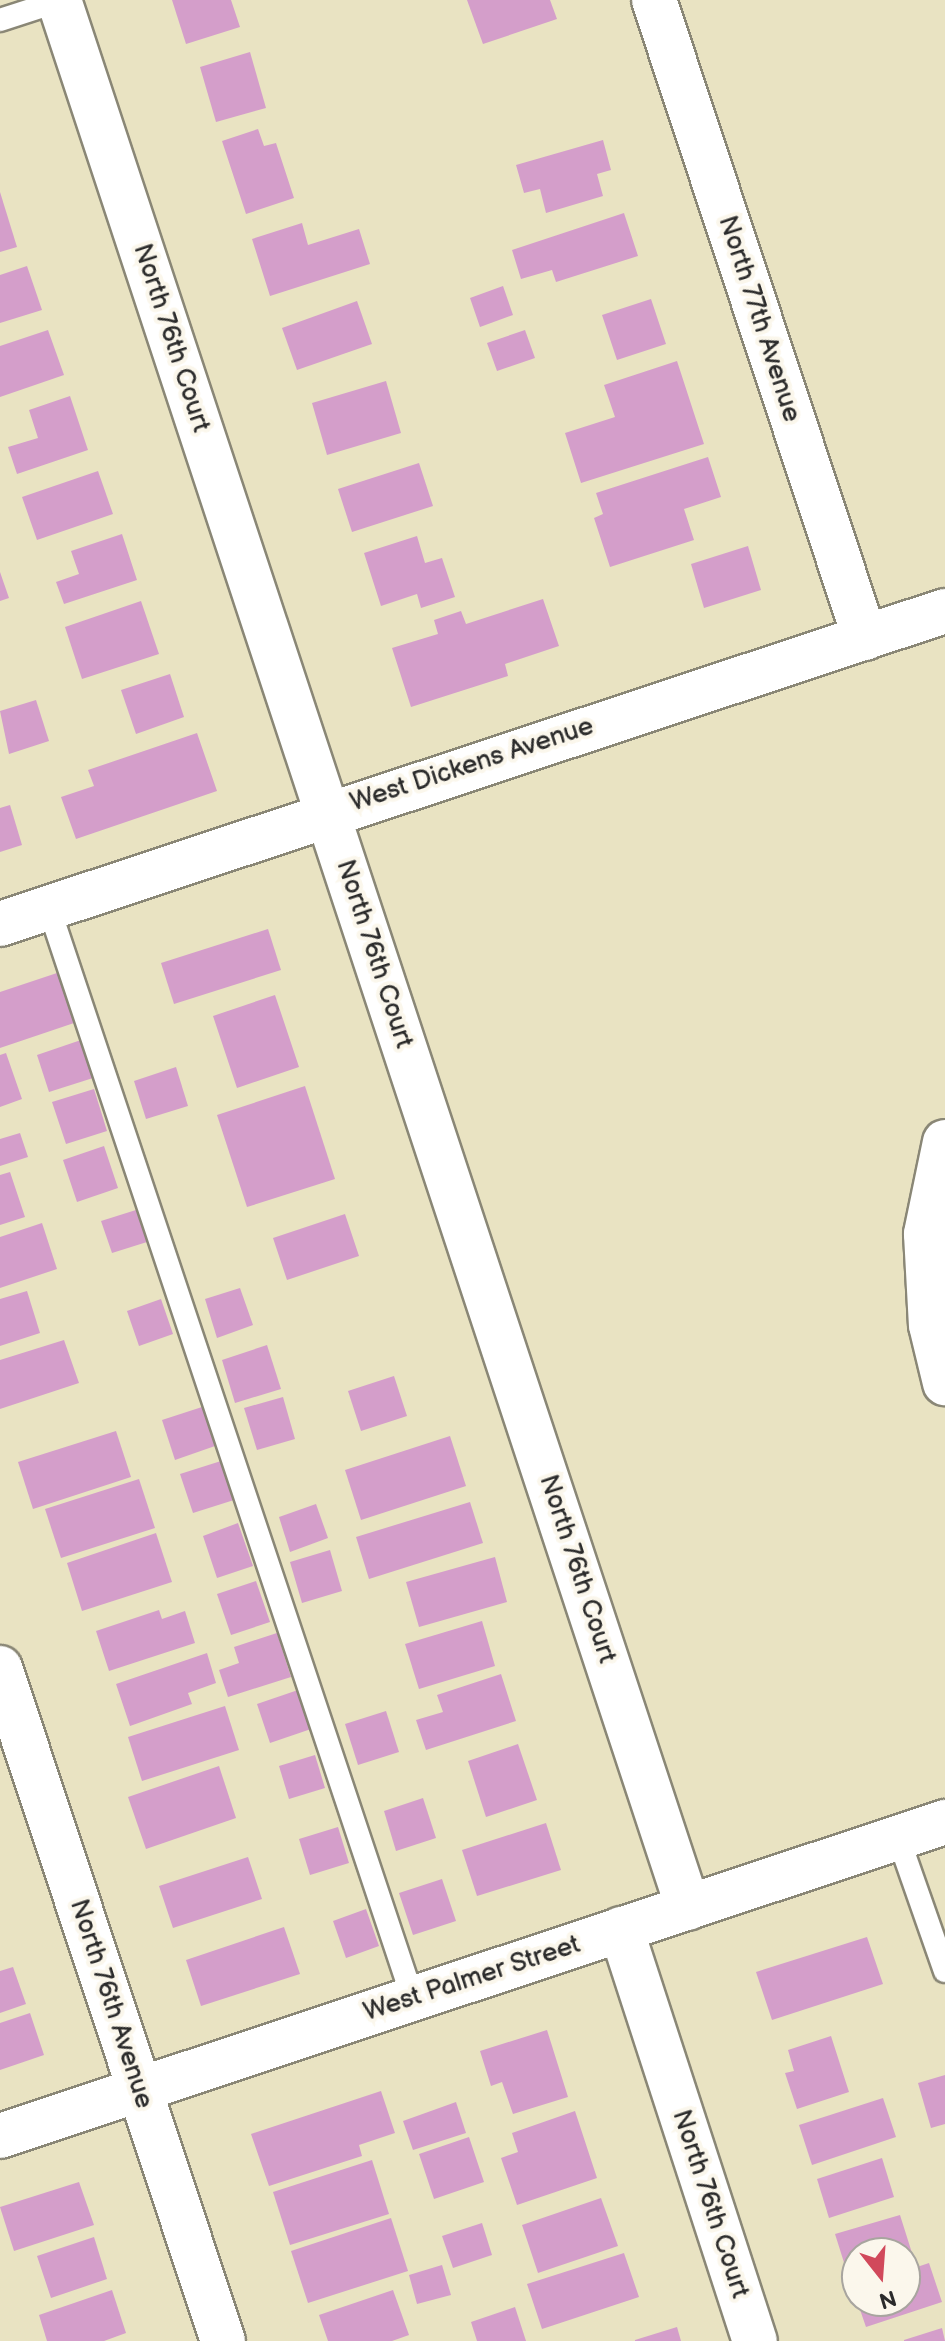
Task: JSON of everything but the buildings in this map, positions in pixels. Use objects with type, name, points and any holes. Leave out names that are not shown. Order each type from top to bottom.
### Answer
[{"type":"street","name":"North 76th Court","points":[[60,0],[688,1908]]},
{"type":"street","name":"North 77th Avenue","points":[[654,0],[865,638]]},
{"type":"street","name":"West Dickens Avenue","points":[[0,924],[327,812],[945,611]]},
{"type":"street","points":[[945,1142],[926,1234],[931,1325],[945,1383]]},
{"type":"street","name":"North 76th Avenue","points":[[0,1668],[223,2341]]},
{"type":"street","name":"West Palmer Street","points":[[0,2136],[945,1822]]},
{"type":"street","name":"North 76th Court","points":[[621,1929],[755,2341]]},
{"type":"lane","points":[[0,20],[60,0]]},
{"type":"lane","points":[[49,908],[413,1999]]},
{"type":"lane","points":[[898,1837],[945,1971]]}]
